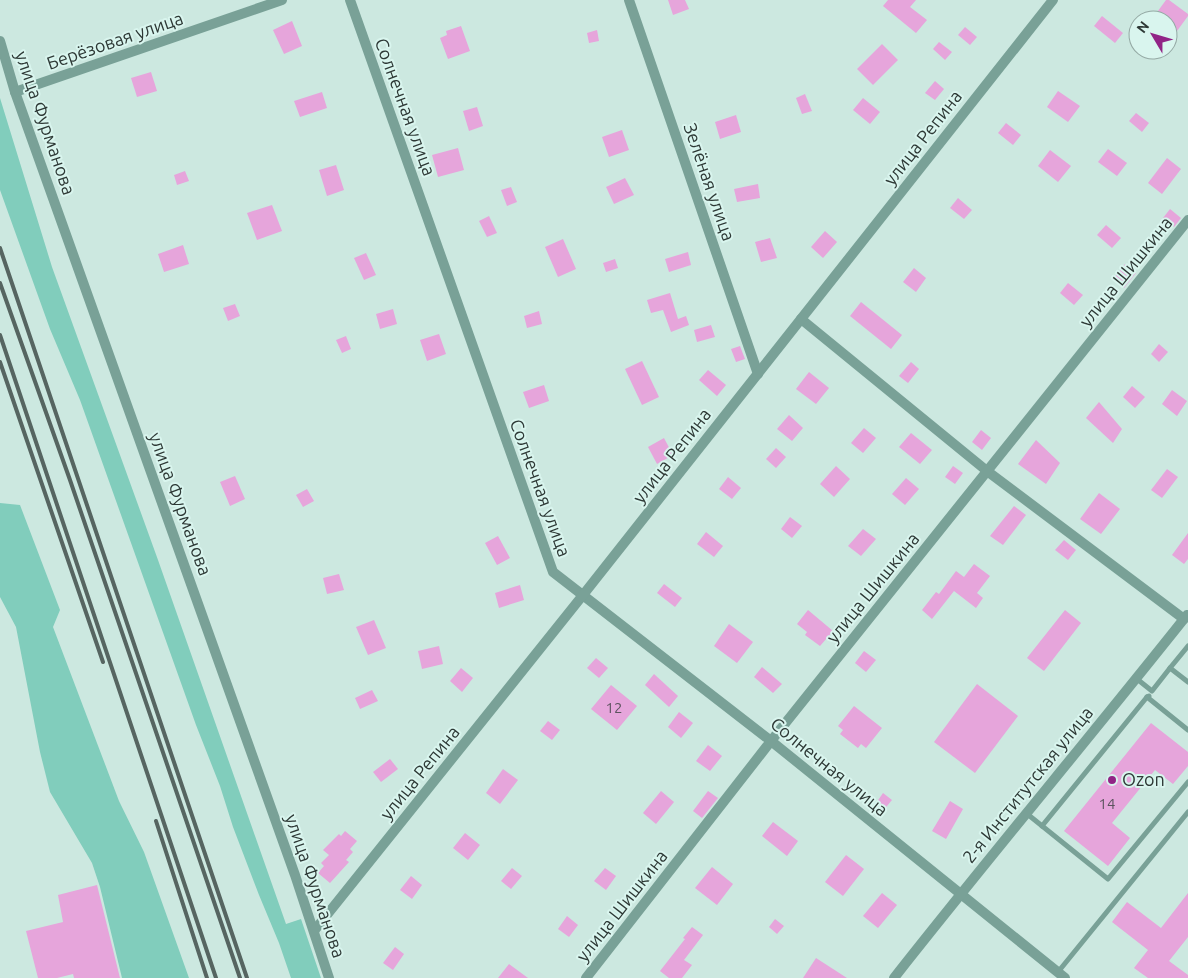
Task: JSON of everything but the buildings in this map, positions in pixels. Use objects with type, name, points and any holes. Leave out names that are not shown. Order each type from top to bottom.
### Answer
[{"type":"street","name":"Берёзовая улица","points":[[15,92],[282,0]]},
{"type":"street","name":"Солнечная улица","points":[[350,0],[553,572],[771,741],[1062,975]]},
{"type":"street","name":"Зелёная улица","points":[[629,0],[758,374]]},
{"type":"street","name":"улица Репина","points":[[314,931],[583,595],[1053,0]]},
{"type":"street","name":"улица Фурманова","points":[[0,41],[15,92],[292,866],[329,978]]},
{"type":"street","name":"улица Шишкина","points":[[586,978],[771,741],[1188,220]]},
{"type":"street","points":[[801,319],[987,471],[1186,616]]},
{"type":"street","name":"2-я Институтская улица","points":[[894,978],[960,893],[1137,679],[1186,616]]},
{"type":"lane","points":[[1042,826],[1188,646]]},
{"type":"lane","points":[[1170,668],[1188,682]]},
{"type":"lane","points":[[1137,679],[1152,691]]},
{"type":"lane","points":[[1147,698],[1188,730]]},
{"type":"lane","points":[[1026,813],[1108,879],[1188,782]]},
{"type":"lane","points":[[1062,975],[1188,812]]},
{"type":"green space","points":[[0,98],[52,267],[158,560],[286,924],[301,919],[321,978],[291,978],[233,827],[220,786],[196,725],[80,400],[50,329],[0,190]]},
{"type":"green space","points":[[0,503],[20,505],[60,610],[53,627],[119,801],[144,852],[189,978],[122,978],[100,887],[92,863],[50,792],[40,752],[16,627],[0,597]]},
{"type":"railway","points":[[0,248],[247,978]]},
{"type":"railway","points":[[0,283],[70,480],[240,978]]},
{"type":"railway","points":[[0,335],[216,978]]},
{"type":"railway","points":[[0,362],[103,662]]},
{"type":"railway","points":[[156,821],[207,978]]},
{"type":"place","name":"Ozon","points":[[1112,780]]}]
